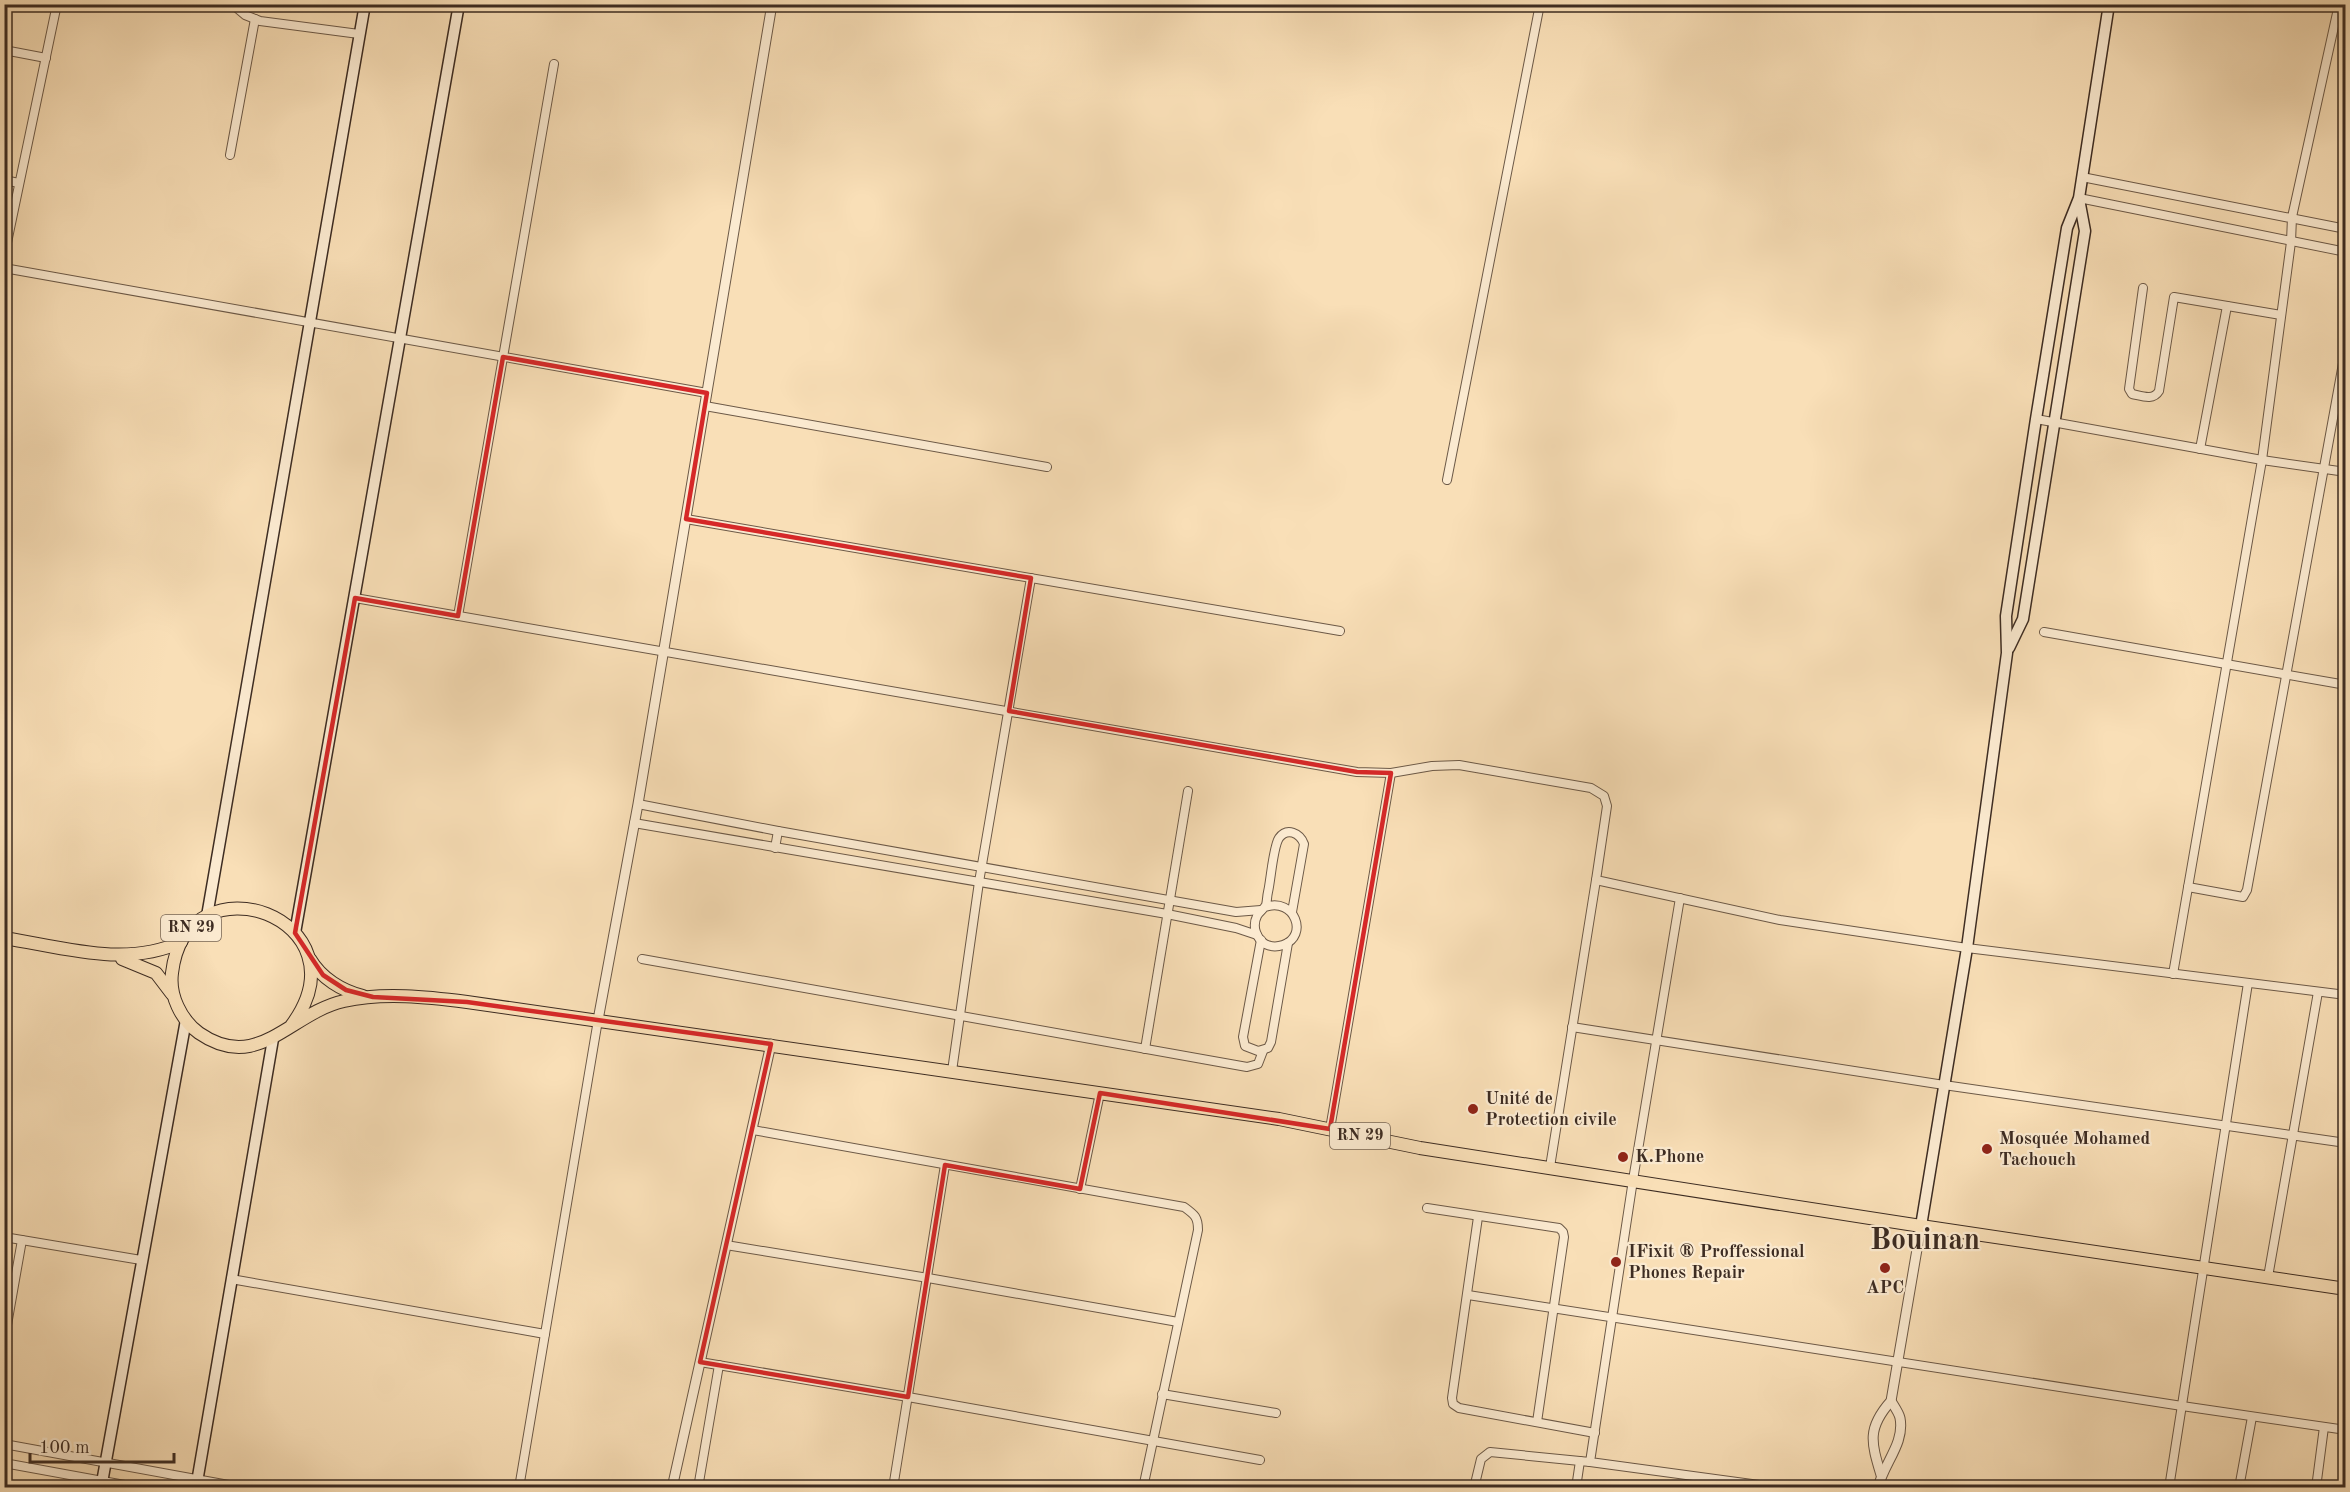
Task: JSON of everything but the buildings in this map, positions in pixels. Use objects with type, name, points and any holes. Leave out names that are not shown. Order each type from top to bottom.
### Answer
[{"type":"main road","points":[[207,916],[364,4]]},
{"type":"main road","points":[[295,933],[459,4]]},
{"type":"main road","points":[[1921,1226],[1967,948],[2007,653],[2006,616],[2036,419],[2067,228],[2079,198],[2109,4]]},
{"type":"main road","points":[[2007,653],[2023,619],[2055,422],[2085,231],[2079,198]]},
{"type":"main road","name":"RN 29","points":[[174,996],[171,978],[173,959],[181,942],[192,927],[207,916],[222,910],[238,907],[255,909],[277,918],[295,933],[313,965],[334,984],[359,995],[456,1000],[1280,1119],[1420,1148],[2346,1289]]},
{"type":"main road","name":"RN 29","points":[[4,938],[112,955],[147,954],[181,942]]},
{"type":"main road","name":"RN 29","points":[[291,1026],[302,1010],[309,992],[311,972],[307,953]]},
{"type":"main road","name":"RN 29","points":[[112,955],[156,973],[174,996],[186,1020],[211,1040],[226,1045],[242,1047],[258,1045],[273,1039],[303,1017],[329,1005],[373,997]]},
{"type":"main road","points":[[102,1484],[186,1020]]},
{"type":"main road","points":[[196,1483],[273,1039]]},
{"type":"street","points":[[4,257],[57,4]]},
{"type":"street","points":[[232,4],[255,19],[359,34]]},
{"type":"street","points":[[519,1488],[598,1020],[638,804],[772,4]]},
{"type":"street","points":[[1448,480],[1540,4]]},
{"type":"street","points":[[2173,974],[2262,460],[2291,242],[2292,217],[2339,4]]},
{"type":"street","points":[[230,156],[255,19]]},
{"type":"street","points":[[4,50],[46,58]]},
{"type":"street","points":[[458,616],[554,64]]},
{"type":"street","points":[[2082,177],[2346,229]]},
{"type":"street","points":[[4,180],[19,183]]},
{"type":"street","points":[[2079,198],[2346,252]]},
{"type":"street","points":[[4,268],[708,393]]},
{"type":"street","points":[[2143,288],[2129,389],[2132,394],[2151,398],[2159,391],[2174,297],[2281,315]]},
{"type":"street","points":[[2200,448],[2227,306]]},
{"type":"street","points":[[2188,887],[2243,897],[2245,895],[2346,347]]},
{"type":"street","points":[[705,406],[1047,467]]},
{"type":"street","points":[[2036,419],[2262,460],[2346,472]]},
{"type":"street","points":[[686,519],[1340,631]]},
{"type":"street","points":[[952,1071],[981,867],[1031,578]]},
{"type":"street","points":[[355,598],[1357,772],[1391,773],[1432,766],[1459,765],[1596,789],[1604,796],[1607,806],[1550,1167]]},
{"type":"street","points":[[2044,632],[2346,685]]},
{"type":"street","points":[[1330,1130],[1391,773]]},
{"type":"street","points":[[1145,1049],[1188,791]]},
{"type":"street","points":[[638,804],[1236,912],[1280,905],[1292,912],[1296,918],[1296,932],[1288,943],[1270,1042],[1263,1051],[1258,1064],[1247,1067],[642,959]]},
{"type":"street","points":[[634,823],[775,849],[1167,914],[1236,928],[1274,946],[1288,943]]},
{"type":"street","points":[[775,849],[778,831]]},
{"type":"street","points":[[1263,1051],[1250,1049],[1243,1042],[1243,1036],[1259,937],[1255,922],[1263,909],[1278,840],[1286,832],[1293,832],[1302,838],[1304,844],[1292,912]]},
{"type":"street","points":[[1596,880],[1780,920],[1967,948],[2346,995]]},
{"type":"street","points":[[1590,1462],[1614,1317],[1633,1180],[1680,898]]},
{"type":"street","points":[[2169,1488],[2248,982]]},
{"type":"street","points":[[2268,1277],[2318,992]]},
{"type":"street","points":[[1572,1028],[2346,1143]]},
{"type":"street","points":[[672,1488],[771,1044]]},
{"type":"street","points":[[1080,1189],[1100,1093]]},
{"type":"street","points":[[753,1130],[1184,1208],[1198,1219],[1198,1230],[1143,1488]]},
{"type":"street","points":[[893,1488],[945,1165]]},
{"type":"street","points":[[1427,1208],[1559,1228],[1563,1232],[1555,1308],[1537,1422]]},
{"type":"street","points":[[1478,1216],[1452,1398],[1454,1404],[1459,1408],[1595,1433]]},
{"type":"street","points":[[1881,1475],[1872,1434],[1878,1415],[1891,1401],[1921,1226]]},
{"type":"street","points":[[4,1237],[141,1260]]},
{"type":"street","points":[[4,1342],[22,1240]]},
{"type":"street","points":[[726,1245],[1178,1322]]},
{"type":"street","points":[[231,1279],[545,1334]]},
{"type":"street","points":[[1468,1295],[2182,1407],[2346,1430]]},
{"type":"street","points":[[700,1362],[1260,1460]]},
{"type":"street","points":[[698,1488],[719,1365]]},
{"type":"street","points":[[1162,1394],[1276,1413]]},
{"type":"street","points":[[1878,1488],[1881,1475],[1900,1436],[1900,1418],[1891,1401]]},
{"type":"street","points":[[2239,1488],[2252,1417]]},
{"type":"street","points":[[2316,1488],[2324,1426]]},
{"type":"street","points":[[4,1444],[106,1462],[196,1483],[245,1488]]},
{"type":"street","points":[[1474,1488],[1481,1459],[1484,1454],[1490,1452],[1590,1462],[1782,1488]]},
{"type":"street","points":[[1576,1488],[1580,1461]]},
{"type":"street","points":[[4,1463],[102,1484],[141,1488]]},
{"type":"highlighted area","points":[[503,357],[707,393],[686,519],[1031,578],[1009,711],[1357,772],[1391,773],[1330,1129],[1100,1093],[1080,1189],[945,1165],[908,1397],[700,1362],[771,1044],[467,1002],[373,997],[346,990],[323,975],[295,933],[355,598],[458,616]]},
{"type":"place","name":"Unité de Protection civile","points":[[1473,1109]]},
{"type":"place","name":"Mosquée Mohamed Tachouch","points":[[1987,1149]]},
{"type":"place","name":"K.Phone","points":[[1623,1157]]},
{"type":"place","name":"IFixit ® Proffessional Phones Repair","points":[[1616,1262]]},
{"type":"place","name":"APC","points":[[1885,1268]]},
{"type":"district","name":"Bouinan","points":[[1925,1241]]}]
